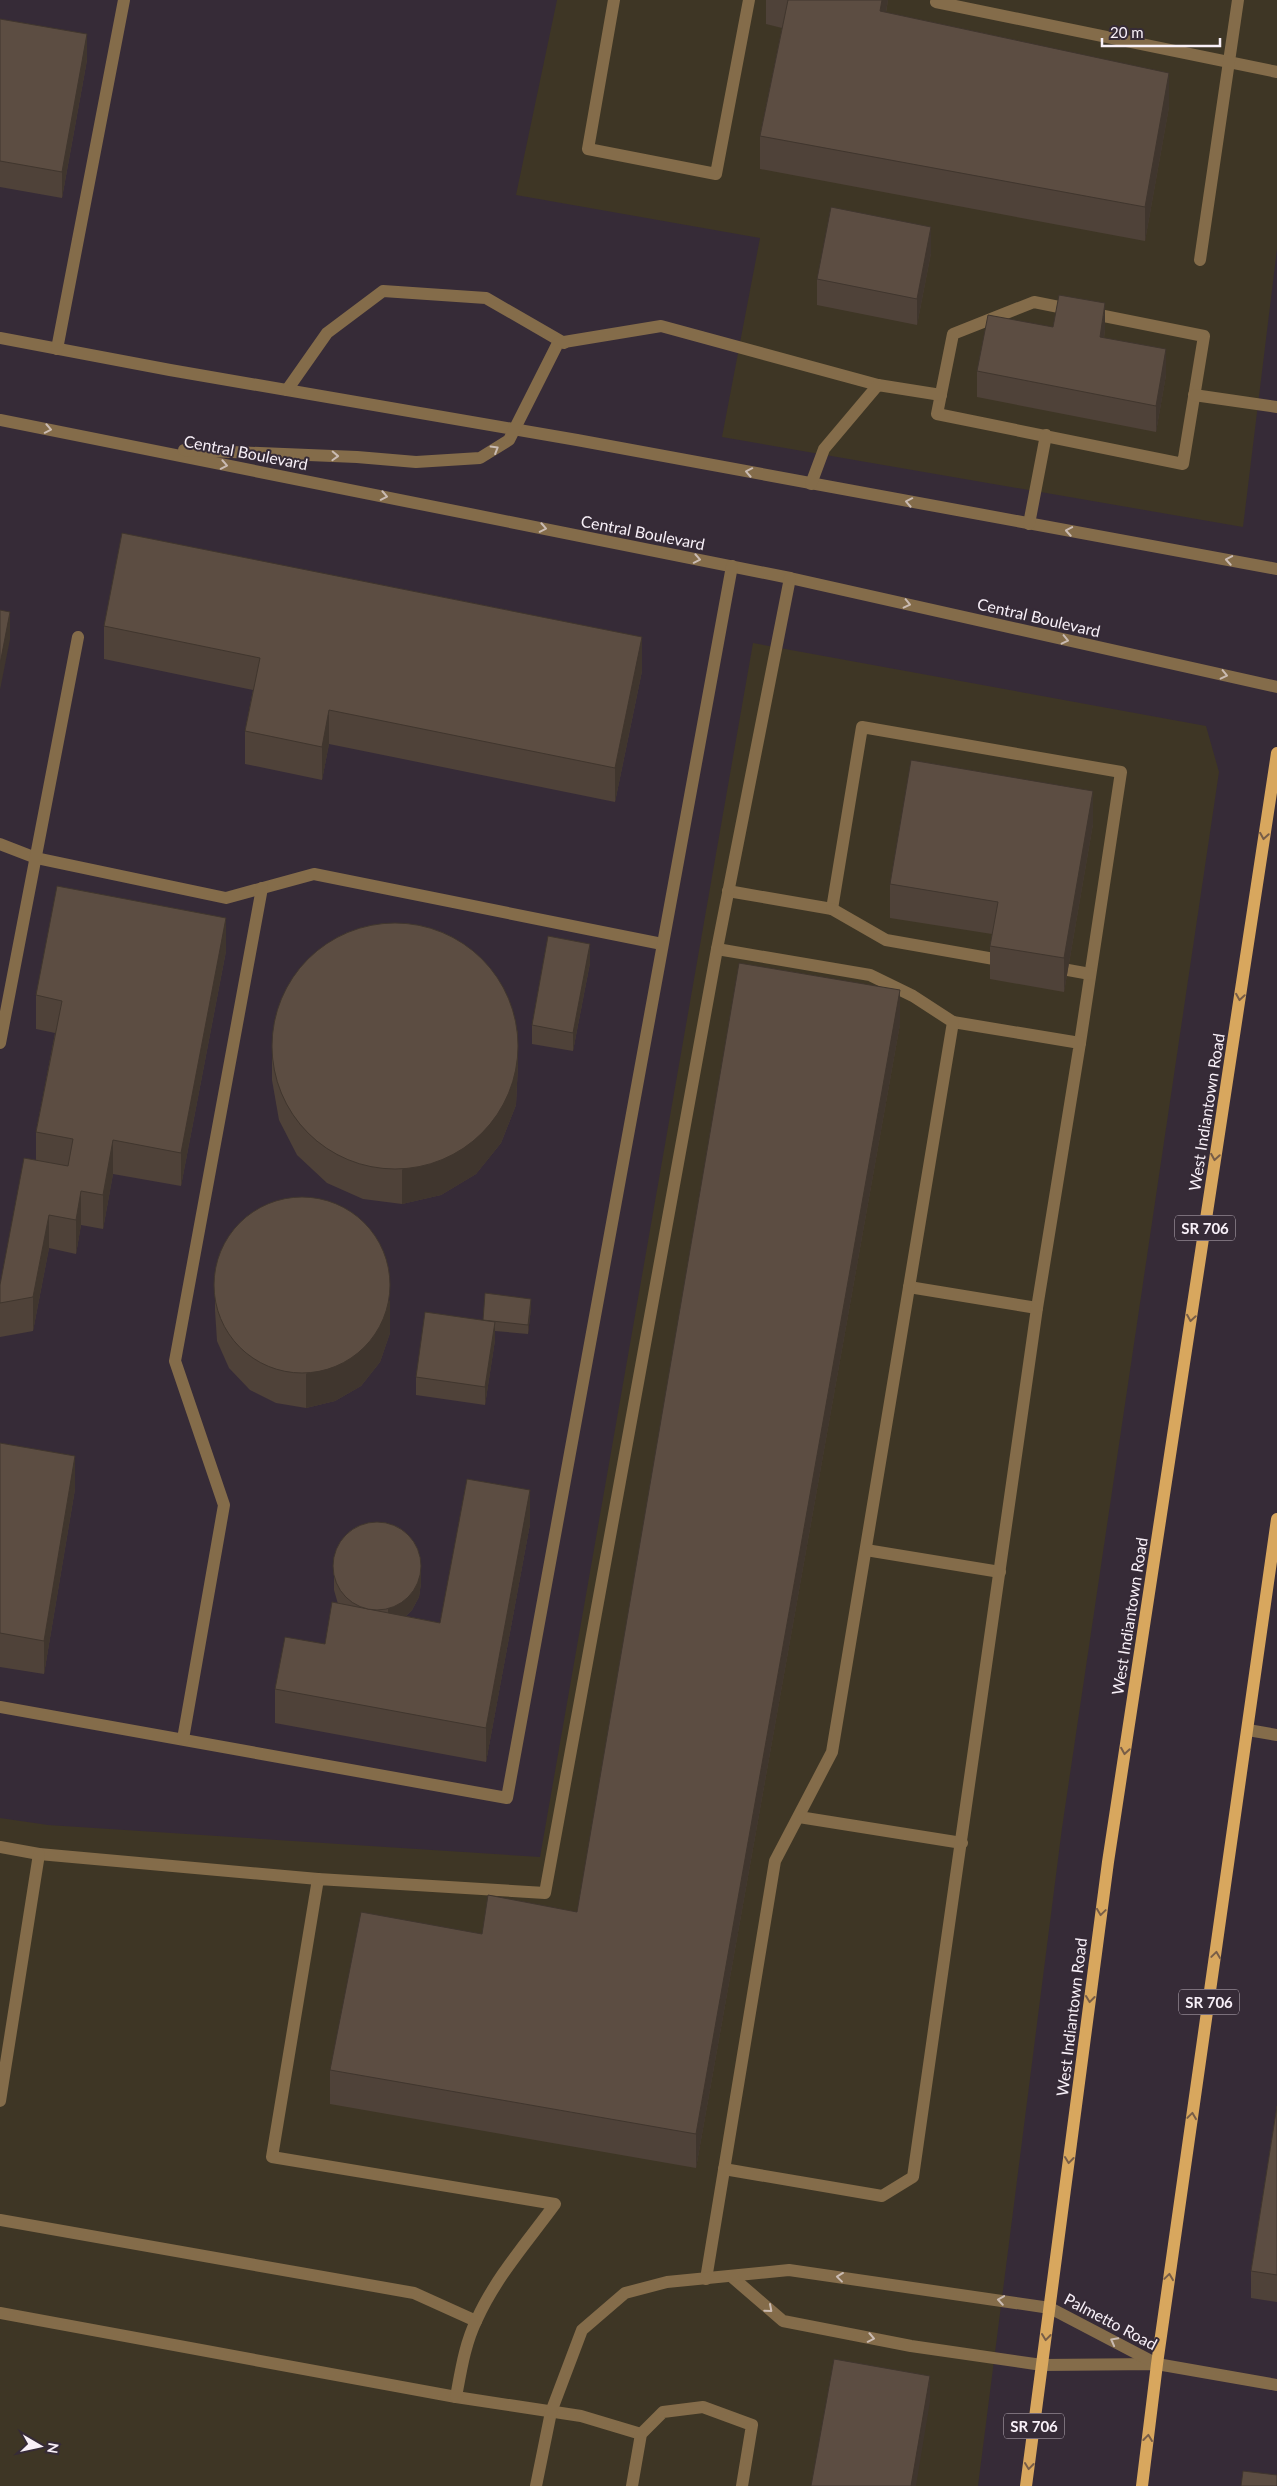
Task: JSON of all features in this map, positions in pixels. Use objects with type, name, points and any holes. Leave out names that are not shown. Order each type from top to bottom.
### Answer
[{"type":"main road","name":"West Indiantown Road","points":[[1026,2486],[1108,1862],[1277,753]]},
{"type":"main road","name":"SR 706","points":[[1142,2486],[1157,2364],[1277,1519]]},
{"type":"street","points":[[58,349],[124,0]]},
{"type":"street","points":[[614,0],[588,149],[716,174],[748,0]]},
{"type":"street","points":[[937,0],[936,2],[1277,72]]},
{"type":"street","points":[[1200,260],[1238,0]]},
{"type":"street","points":[[287,390],[327,334],[383,291],[486,298],[564,343]]},
{"type":"street","points":[[1034,302],[1204,336],[1184,464],[937,414],[941,395],[953,334],[1034,302]]},
{"type":"street","points":[[146,449],[357,457],[416,462],[480,458],[509,440],[558,344],[660,326],[878,385],[941,395]]},
{"type":"street","points":[[0,338],[1277,568]]},
{"type":"street","points":[[811,484],[824,449],[878,385]]},
{"type":"street","points":[[1194,395],[1277,406]]},
{"type":"street","name":"Central Boulevard","points":[[0,420],[790,578],[1277,687]]},
{"type":"street","points":[[1029,524],[1046,435]]},
{"type":"street","points":[[0,1706],[507,1798],[732,566]]},
{"type":"street","points":[[0,1847],[39,1854],[318,1879],[545,1893],[717,949],[790,578]]},
{"type":"street","points":[[0,1043],[78,637]]},
{"type":"street","points":[[724,2169],[882,2196],[913,2177],[1037,1308],[1121,772],[862,727],[832,909]]},
{"type":"street","points":[[0,844],[36,858],[226,898],[314,874],[662,944]]},
{"type":"street","points":[[183,1739],[224,1505],[175,1361],[262,888]]},
{"type":"street","points":[[728,891],[832,909],[886,940],[994,959]]},
{"type":"street","points":[[717,949],[870,975],[913,996],[953,1022],[1080,1043]]},
{"type":"street","points":[[1068,970],[1090,974]]},
{"type":"street","points":[[706,2279],[775,1861],[832,1752],[953,1022]]},
{"type":"street","points":[[910,1287],[1037,1308]]},
{"type":"street","points":[[866,1550],[1000,1572]]},
{"type":"street","points":[[1248,1730],[1277,1735]]},
{"type":"street","points":[[799,1817],[962,1843]]},
{"type":"street","points":[[0,2101],[39,1854]]},
{"type":"street","points":[[318,1879],[272,2157],[555,2204],[488,2295],[463,2357],[456,2397]]},
{"type":"street","points":[[0,2220],[414,2293],[476,2321]]},
{"type":"street","name":"Palmetto Road","points":[[536,2486],[551,2412],[582,2330],[625,2293],[667,2282],[789,2270],[1050,2308],[1157,2364]]},
{"type":"street","name":"Palmetto Road","points":[[732,2277],[783,2322],[911,2346],[1042,2366],[1157,2364],[1277,2385]]},
{"type":"street","points":[[0,2313],[456,2397],[580,2416],[641,2434]]},
{"type":"street","points":[[632,2486],[641,2434],[663,2412],[703,2407],[752,2425],[742,2486]]},
{"type":"shaded area","points":[[557,0],[1277,0],[1277,249],[1243,527],[722,437],[760,238],[516,195]]},
{"type":"shaded area","points":[[753,643],[1206,726],[1219,772],[1062,1828],[978,2486],[0,2486],[0,1818],[48,1825],[540,1857]]},
{"type":"building","points":[[788,0],[882,0],[880,11],[1169,73],[1145,207],[760,136]]},
{"type":"building","points":[[0,19],[87,34],[62,172],[0,161]]},
{"type":"building","points":[[831,207],[931,227],[917,299],[817,279]]},
{"type":"building","points":[[1059,295],[1105,303],[1100,337],[1166,349],[1156,406],[977,371],[988,315],[1053,327]]},
{"type":"building","points":[[122,533],[642,637],[615,768],[329,710],[322,747],[245,731],[260,658],[104,626]]},
{"type":"building","points":[[0,610],[10,612],[0,664]]},
{"type":"building","points":[[911,760],[1093,791],[1064,958],[990,946],[998,902],[890,884]]},
{"type":"building","points":[[57,886],[226,918],[181,1153],[113,1140],[103,1195],[81,1191],[76,1220],[49,1215],[33,1297],[0,1303],[0,1285],[24,1158],[68,1166],[73,1139],[36,1132],[62,1001],[36,995]]},
{"type":"building","points":[[395,923],[419,926],[442,933],[463,944],[482,959],[497,978],[508,999],[515,1022],[518,1046],[515,1070],[508,1093],[497,1114],[482,1133],[463,1148],[442,1159],[419,1166],[395,1169],[371,1166],[348,1159],[327,1148],[308,1133],[293,1114],[282,1093],[275,1070],[272,1046],[275,1022],[282,999],[293,978],[308,959],[327,944],[348,933],[371,926]]},
{"type":"building","points":[[548,936],[590,944],[573,1033],[532,1025]]},
{"type":"building","points":[[739,963],[900,990],[696,2134],[330,2070],[361,1912],[482,1934],[488,1895],[577,1912]]},
{"type":"building","points":[[302,1197],[336,1204],[358,1217],[370,1229],[383,1251],[390,1285],[383,1319],[370,1341],[358,1353],[336,1366],[302,1373],[268,1366],[246,1353],[234,1341],[221,1319],[214,1285],[221,1251],[234,1229],[246,1217],[268,1204]]},
{"type":"building","points":[[485,1293],[531,1299],[528,1325],[483,1320]]},
{"type":"building","points":[[425,1312],[495,1322],[485,1387],[416,1377]]},
{"type":"building","points":[[0,1443],[75,1456],[44,1641],[0,1633]]},
{"type":"building","points":[[467,1479],[530,1490],[486,1728],[275,1689],[285,1637],[325,1644],[332,1602],[440,1623]]},
{"type":"building","points":[[377,1522],[394,1526],[408,1535],[417,1549],[421,1566],[417,1583],[408,1597],[394,1606],[377,1610],[360,1606],[346,1597],[337,1583],[333,1566],[337,1549],[346,1535],[360,1526]]},
{"type":"building","points":[[1277,2106],[1277,2275],[1251,2271]]},
{"type":"building","points":[[834,2359],[930,2376],[911,2486],[811,2486]]},
{"type":"building","points":[[1243,2471],[1277,2475],[1277,2486],[1241,2486]]}]
